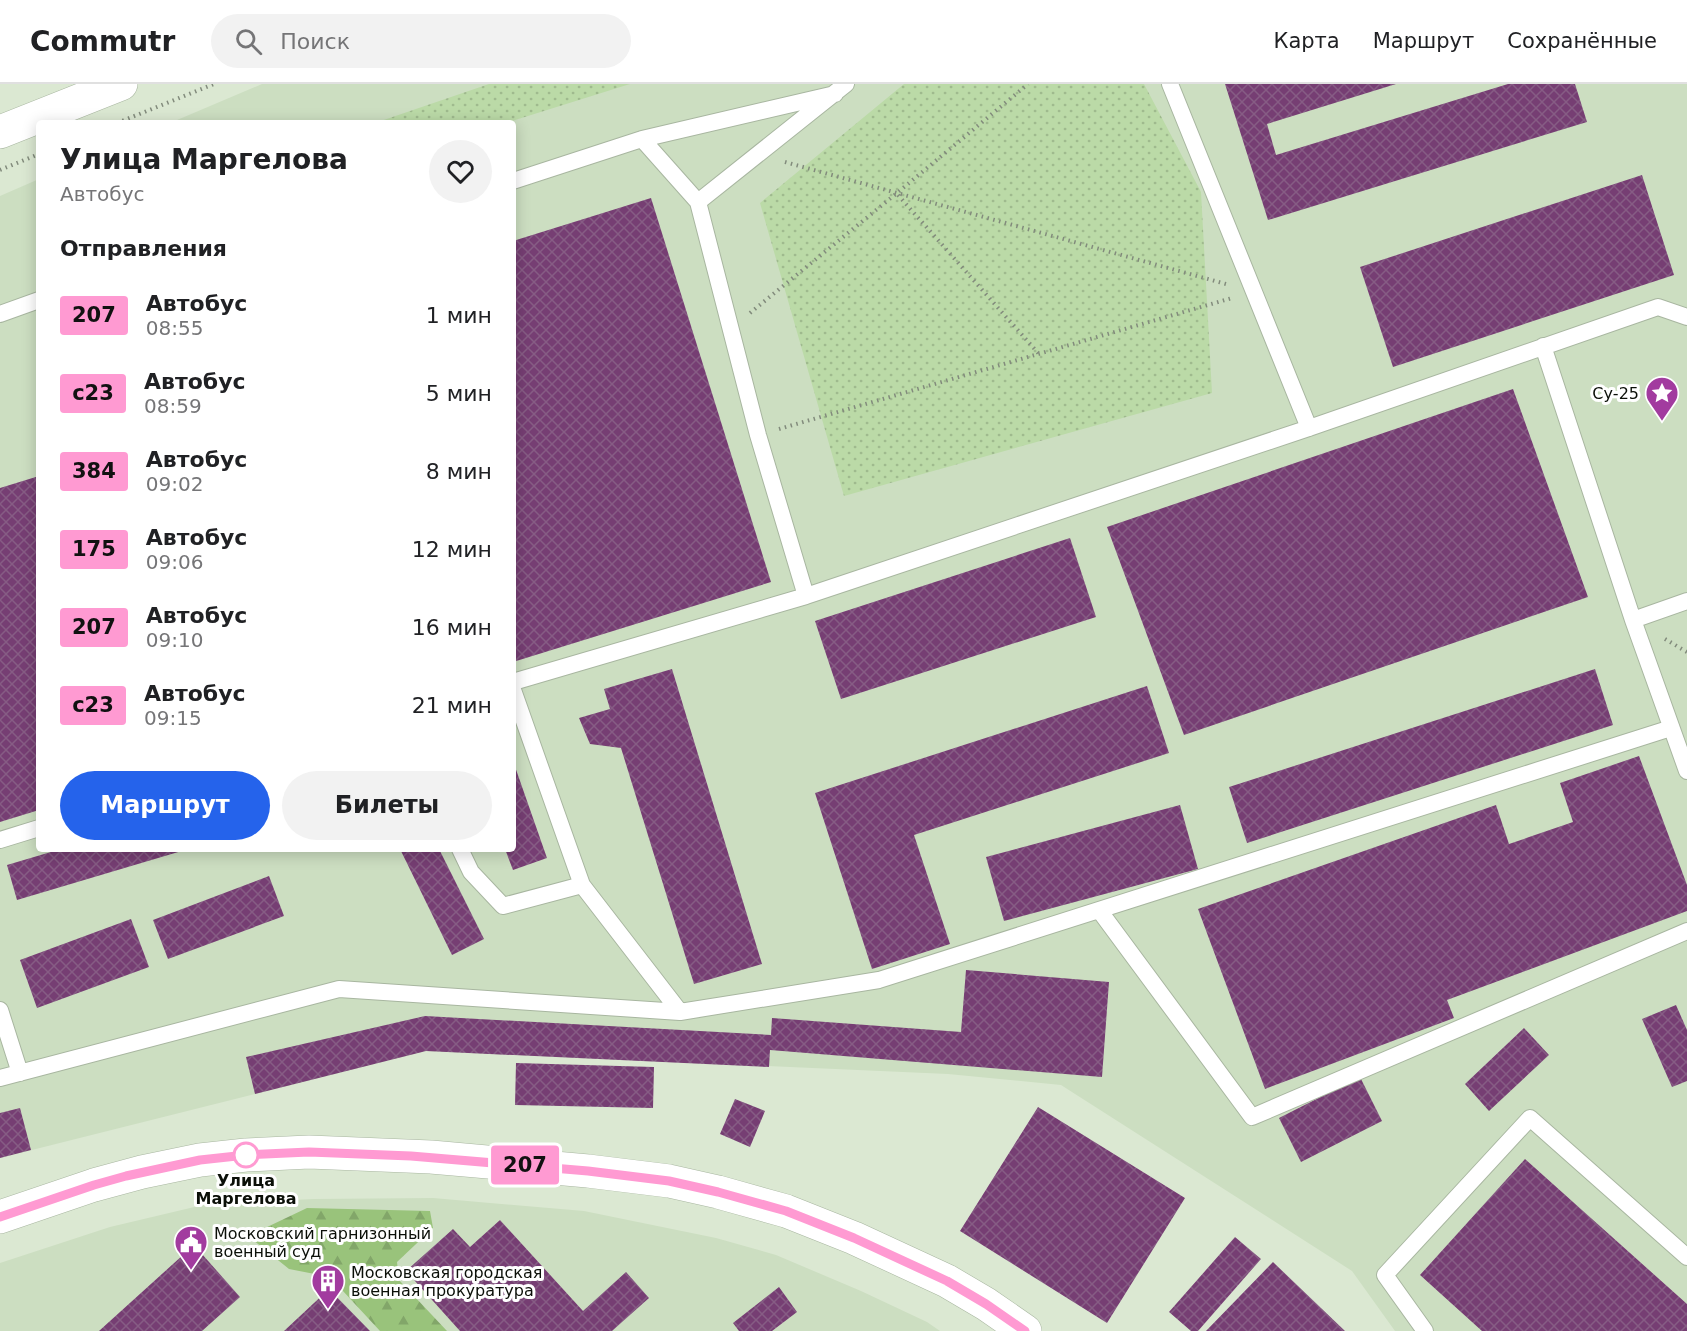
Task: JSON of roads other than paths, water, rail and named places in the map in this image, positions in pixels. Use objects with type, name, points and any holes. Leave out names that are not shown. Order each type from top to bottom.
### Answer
[{"type":"street","points":[[0,132],[121,84]]},
{"type":"street","points":[[0,1217],[94,1185],[133,1175],[200,1160],[246,1155],[309,1152],[395,1155],[588,1171],[669,1181],[786,1211],[854,1238],[947,1281],[1025,1331]]},
{"type":"lane","points":[[1170,84],[1309,428]]},
{"type":"lane","points":[[516,180],[642,139],[840,89]]},
{"type":"lane","points":[[698,202],[840,89]]},
{"type":"lane","points":[[642,139],[698,202],[758,435],[806,596]]},
{"type":"lane","points":[[0,314],[36,301]]},
{"type":"lane","points":[[516,681],[806,596],[1309,428],[1658,307],[1687,317]]},
{"type":"lane","points":[[1543,346],[1633,620],[1687,771]]},
{"type":"lane","points":[[1633,620],[1687,601]]},
{"type":"lane","points":[[516,698],[582,885],[680,1012]]},
{"type":"lane","points":[[0,1078],[339,989],[680,1012],[879,980],[1671,728]]},
{"type":"lane","points":[[0,840],[36,829]]},
{"type":"lane","points":[[461,852],[471,872],[503,906],[582,885]]},
{"type":"lane","points":[[1099,910],[1252,1117],[1687,931]]},
{"type":"lane","points":[[0,1010],[20,1073]]},
{"type":"lane","points":[[1425,1331],[1385,1275],[1530,1118],[1687,1257]]},
{"type":"place","name":"Су-25","points":[[1662,422]]},
{"type":"place","name":"Улица Маргелова","points":[[246,1155]]},
{"type":"place","name":"Московский гарнизонный военный суд","points":[[191,1271]]},
{"type":"place","name":"Московская городская военная прокуратура","points":[[328,1310]]}]
